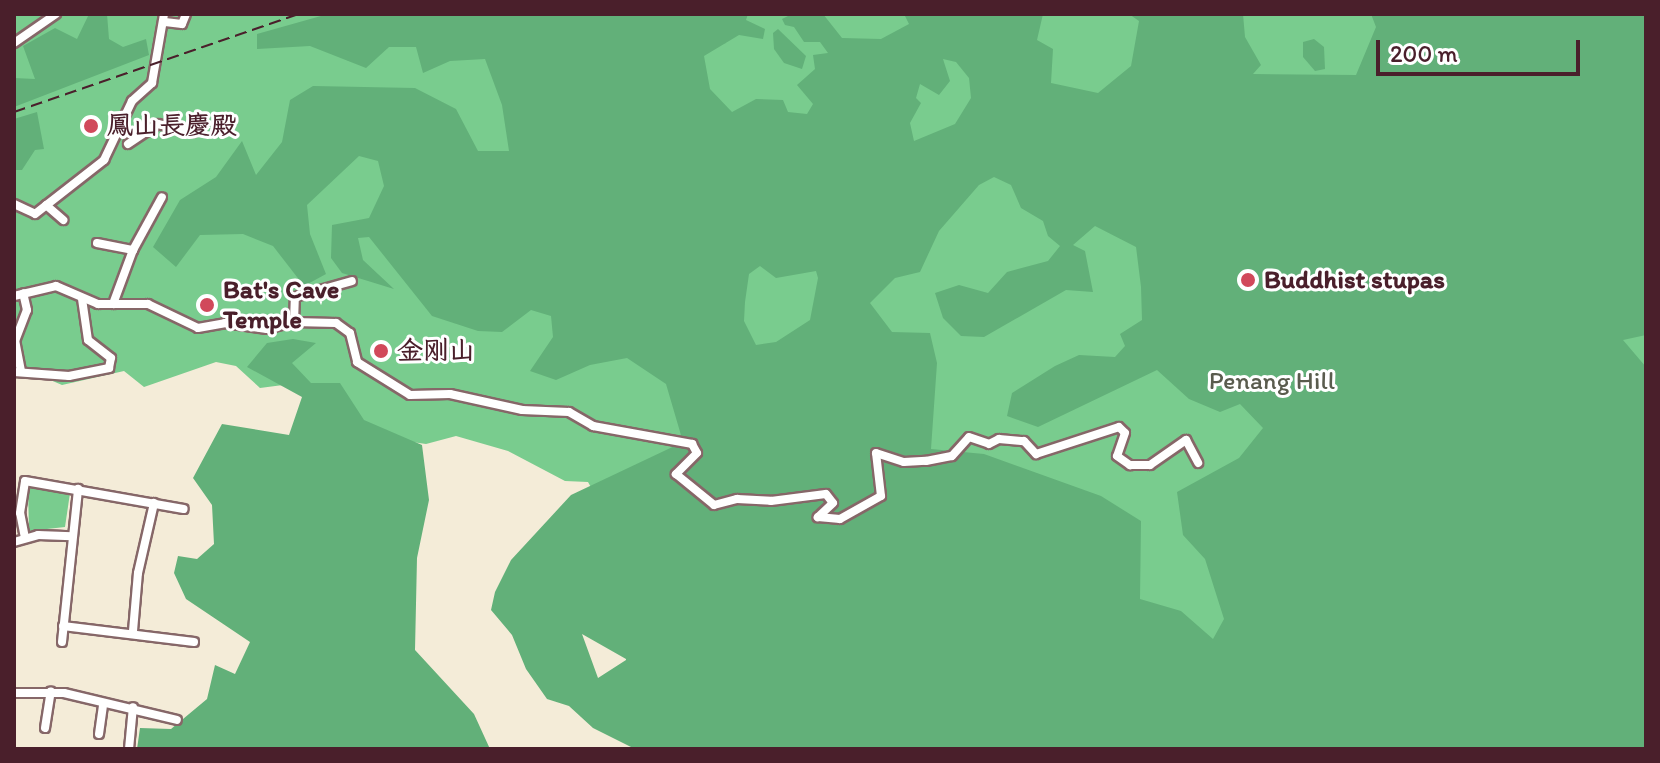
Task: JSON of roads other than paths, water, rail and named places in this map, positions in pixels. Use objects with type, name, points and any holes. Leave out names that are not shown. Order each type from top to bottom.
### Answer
[{"type":"street","points":[[14,43],[56,14]]},
{"type":"street","points":[[14,204],[35,214],[104,160],[132,101],[152,83],[164,18],[182,24],[186,14]]},
{"type":"street","points":[[128,144],[158,124],[193,132]]},
{"type":"street","points":[[113,304],[133,250],[162,197]]},
{"type":"street","points":[[46,205],[63,220]]},
{"type":"street","points":[[97,243],[133,250]]},
{"type":"street","points":[[294,322],[295,297],[352,281]]},
{"type":"street","points":[[82,299],[88,340],[111,358],[109,368],[69,376],[17,372],[15,341],[27,310],[19,295],[56,286],[82,299],[113,304],[148,304],[198,328],[225,323],[267,329],[294,322],[344,328],[357,362],[410,395],[450,394],[522,410],[564,412],[593,426],[692,444],[697,453],[676,474],[710,504],[826,494],[833,503],[818,517],[828,521],[848,516],[881,496],[876,453],[904,462],[926,461],[952,456],[969,437],[989,444],[999,439],[1024,441],[1039,454],[1114,426],[1125,433],[1117,456],[1130,465],[1150,465],[1186,440],[1198,463]]},
{"type":"street","points":[[25,538],[20,486],[25,481],[184,509]]},
{"type":"street","points":[[62,642],[78,489]]},
{"type":"street","points":[[133,631],[138,573],[154,503]]},
{"type":"street","points":[[14,542],[25,538],[72,536]]},
{"type":"street","points":[[63,626],[133,631],[194,642]]},
{"type":"street","points":[[14,693],[51,691],[103,704],[133,707],[177,720]]},
{"type":"street","points":[[45,728],[51,691]]},
{"type":"street","points":[[99,734],[103,704]]},
{"type":"street","points":[[129,749],[133,707]]},
{"type":"railway","points":[[14,112],[299,14]]},
{"type":"place","name":"鳳山長慶殿","points":[[91,126]]},
{"type":"place","name":"Buddhist stupas","points":[[1248,280]]},
{"type":"place","name":"Bat's Cave Temple","points":[[207,305]]},
{"type":"place","name":"金刚山","points":[[381,351]]},
{"type":"park label","name":"Penang Hill","points":[[1272,381]]}]
